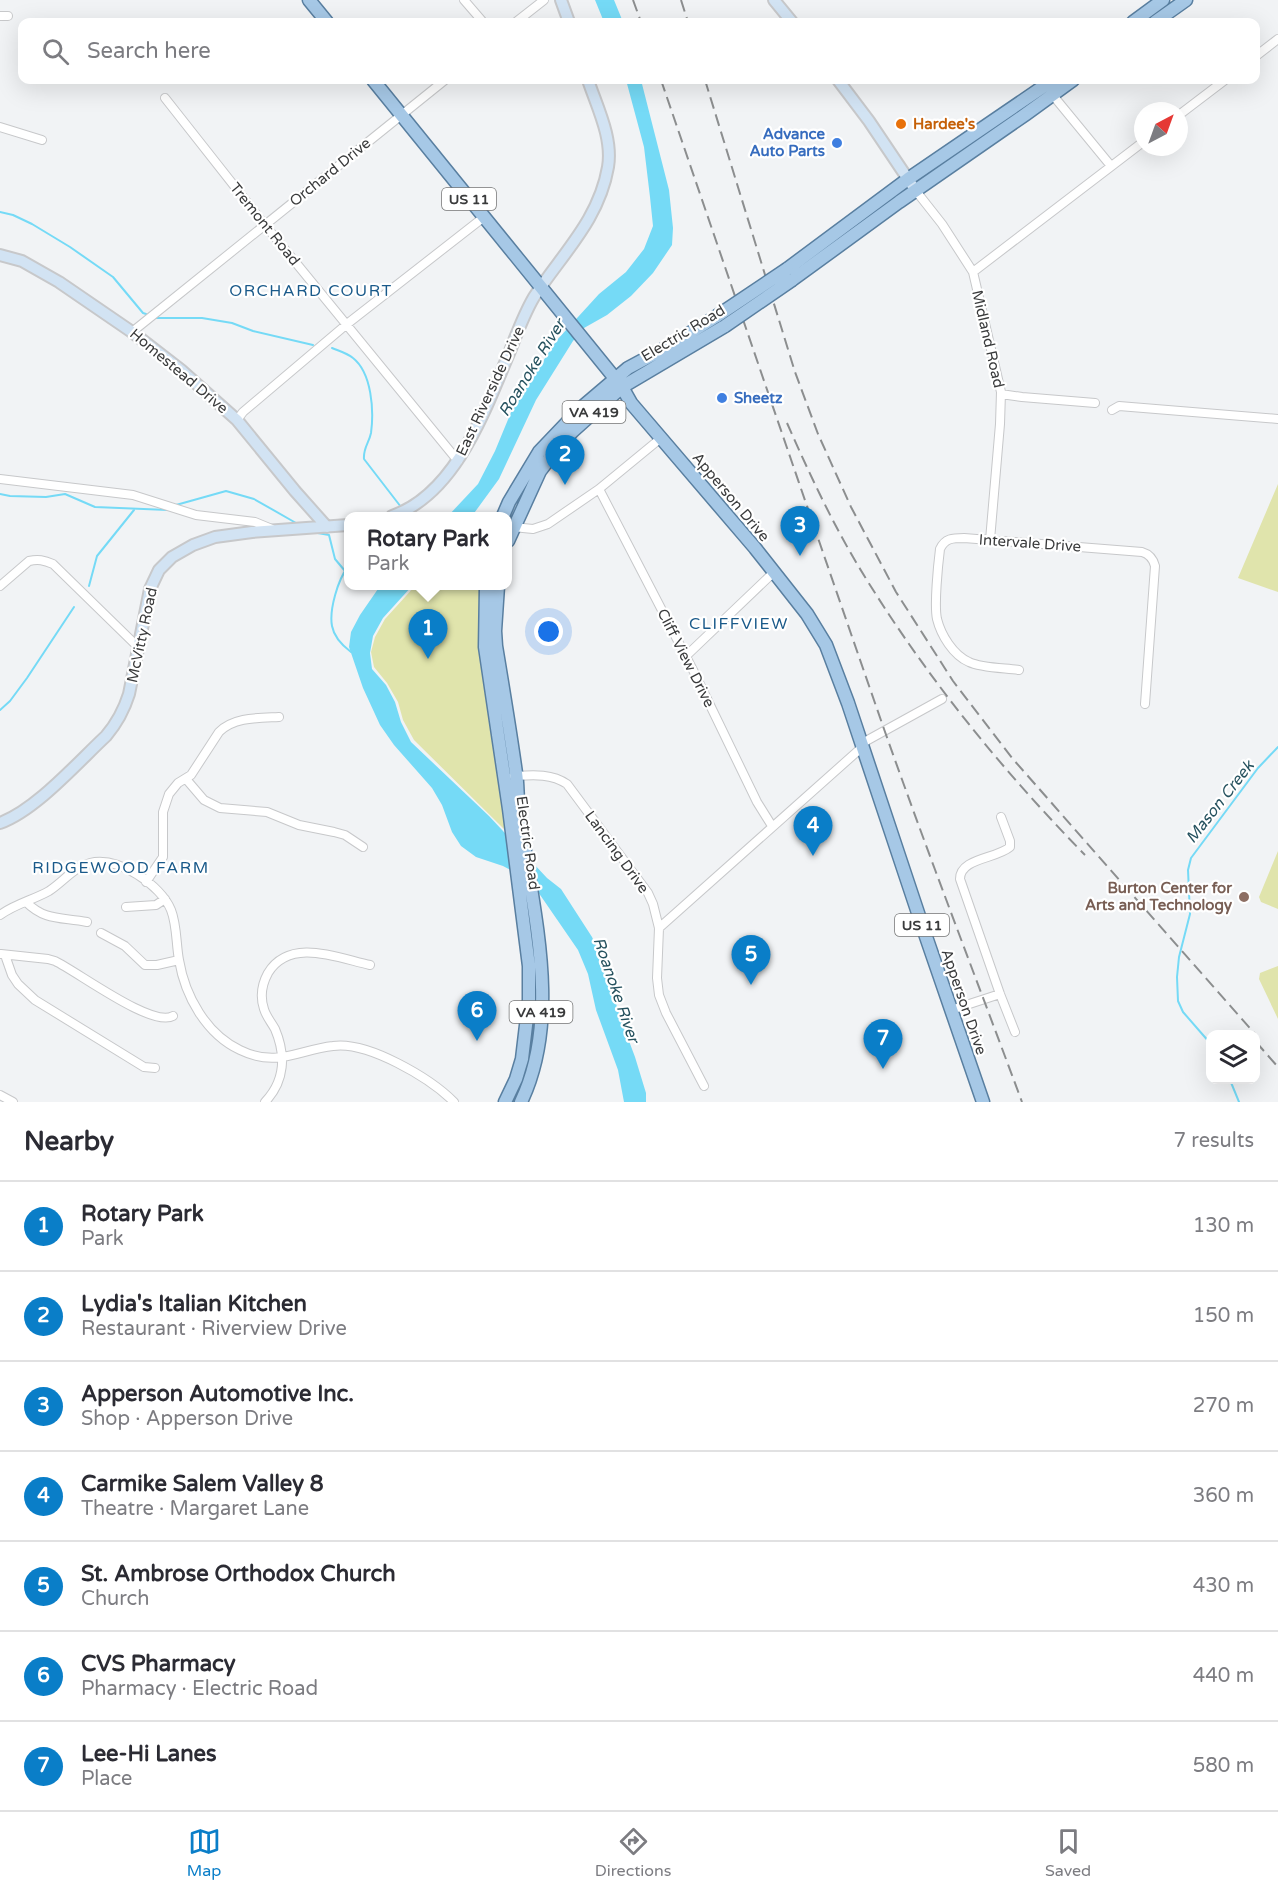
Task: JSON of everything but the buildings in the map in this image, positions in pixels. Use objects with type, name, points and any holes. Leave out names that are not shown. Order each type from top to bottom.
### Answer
[{"type":"main road","points":[[309,0],[324,18]]},
{"type":"main road","points":[[1138,18],[1163,0]]},
{"type":"main road","points":[[1161,18],[1186,0]]},
{"type":"main road","name":"Apperson Drive","points":[[376,84],[591,349],[631,403],[774,572],[807,614],[826,645],[841,683],[983,1102]]},
{"type":"main road","name":"VA 419","points":[[908,179],[1050,87]]},
{"type":"main road","name":"VA 419","points":[[916,190],[1050,87]]},
{"type":"main road","name":"Electric Road","points":[[505,512],[519,484],[539,453],[581,408],[618,383],[725,326],[908,179]]},
{"type":"main road","name":"Electric Road","points":[[513,527],[531,488],[548,460],[618,383],[628,368],[789,275],[916,190]]},
{"type":"main road","name":"Electric Road","points":[[486,590],[485,647],[504,777],[514,808],[530,922],[541,965],[542,1001],[538,1047],[527,1089],[521,1102]]},
{"type":"main road","name":"Electric Road","points":[[498,590],[496,646],[517,776],[514,808]]},
{"type":"main road","name":"Electric Road","points":[[505,1102],[516,1079],[525,1038],[530,981],[530,922]]},
{"type":"street","points":[[464,0],[480,18]]},
{"type":"street","points":[[521,18],[544,0]]},
{"type":"street","points":[[561,0],[568,18]]},
{"type":"street","points":[[774,0],[789,18]]},
{"type":"street","points":[[1260,53],[1278,39]]},
{"type":"street","name":"Orchard Drive","points":[[132,332],[440,84]]},
{"type":"street","name":"East Riverside Drive","points":[[402,512],[423,501],[443,481],[458,461],[534,298],[591,216],[606,176],[609,154],[589,84]]},
{"type":"street","points":[[841,84],[916,190]]},
{"type":"street","points":[[1188,108],[1220,84]]},
{"type":"street","points":[[1050,87],[1111,166]]},
{"type":"street","name":"Tremont Road","points":[[165,98],[265,225],[458,461]]},
{"type":"street","points":[[0,127],[42,140]]},
{"type":"street","points":[[973,272],[1134,149]]},
{"type":"street","name":"Midland Road","points":[[916,190],[942,224],[973,272],[1001,394],[990,540]]},
{"type":"street","points":[[237,420],[243,412],[347,324],[484,217]]},
{"type":"street","name":"Homestead Drive","points":[[0,255],[22,261],[92,303],[181,370],[225,407],[327,526]]},
{"type":"street","points":[[1001,394],[1095,403]]},
{"type":"street","points":[[1112,410],[1119,406],[1278,419]]},
{"type":"street","points":[[513,527],[533,529],[541,527],[573,508],[661,438]]},
{"type":"street","points":[[0,479],[133,495],[196,514],[255,522],[276,531]]},
{"type":"street","name":"Cliff View Drive","points":[[599,489],[686,656],[757,802],[772,826]]},
{"type":"street","points":[[327,526],[344,525]]},
{"type":"street","name":"McVitty Road","points":[[0,823],[13,818],[31,806],[114,727],[129,694],[153,580],[172,557],[193,545],[216,537],[327,526]]},
{"type":"street","name":"Intervale Drive","points":[[1019,670],[971,664],[951,647],[936,617],[937,582],[942,545],[948,540],[952,538],[990,540],[1142,552],[1151,558],[1155,566],[1145,704]]},
{"type":"street","points":[[0,586],[29,561],[40,559],[46,561],[52,564],[138,647]]},
{"type":"street","points":[[686,656],[774,572]]},
{"type":"street","points":[[659,927],[871,738],[942,699]]},
{"type":"street","points":[[146,882],[163,857],[162,819],[165,802],[173,788],[195,770],[224,727],[239,720],[279,717]]},
{"type":"street","name":"Lancing Drive","points":[[504,777],[545,775],[567,784],[648,893],[659,927],[657,978],[659,995],[704,1086]]},
{"type":"street","points":[[186,779],[204,800],[220,808],[267,812],[299,825],[345,835],[363,847]]},
{"type":"street","points":[[1001,817],[1010,847],[995,855],[967,864],[960,874],[967,900],[1015,1032]]},
{"type":"street","points":[[0,915],[48,891],[84,865],[99,862],[123,866],[160,892],[165,899],[173,916],[179,960],[191,998],[215,1033],[231,1046],[268,1058],[282,1058],[330,1046],[341,1045],[365,1049],[387,1058],[429,1082],[454,1102]]},
{"type":"street","points":[[126,907],[156,905],[165,899]]},
{"type":"street","points":[[26,902],[35,912],[43,915],[87,922]]},
{"type":"street","points":[[101,933],[125,946],[145,965],[179,960]]},
{"type":"street","points":[[265,1102],[275,1090],[282,1071],[278,1037],[262,1003],[262,988],[265,979],[275,964],[292,954],[308,952],[370,966]]},
{"type":"street","points":[[2,955],[56,961],[146,1014],[164,1019],[173,1016]]},
{"type":"street","points":[[2,955],[18,984],[35,1000],[144,1067],[155,1068]]},
{"type":"street","points":[[951,1010],[1000,994]]},
{"type":"street","points":[[0,1095],[13,1102]]},
{"type":"green space","points":[[1278,484],[1278,592],[1238,578]]},
{"type":"green space","points":[[411,590],[481,590],[491,724],[506,831],[414,740],[403,720],[398,702],[374,667],[371,652],[375,637],[385,619]]},
{"type":"green space","points":[[1278,851],[1278,909],[1261,902],[1259,897]]},
{"type":"green space","points":[[1278,966],[1278,1019],[1259,979],[1260,973]]},
{"type":"water","points":[[595,0],[614,0],[621,18],[602,18]]},
{"type":"water","points":[[627,84],[642,84],[669,190],[673,228],[672,245],[653,273],[631,296],[607,315],[584,328],[573,341],[536,400],[499,479],[475,512],[452,512],[478,484],[514,405],[557,340],[599,294],[626,272],[644,249],[653,226],[644,147]]},
{"type":"water","points":[[377,590],[408,590],[383,618],[373,636],[370,653],[372,669],[386,685],[411,742],[489,816],[547,878],[561,889],[592,937],[604,963],[635,1057],[646,1093],[646,1102],[624,1102],[618,1070],[596,1010],[588,974],[578,950],[536,889],[518,874],[476,857],[461,846],[432,788],[394,745],[380,725],[363,688],[349,647],[351,632]]},
{"type":"waterway","points":[[0,212],[32,224],[113,277],[146,314]]},
{"type":"waterway","points":[[156,318],[202,318],[232,323],[253,331],[313,345]]},
{"type":"waterway","points":[[332,348],[353,358],[364,373],[370,393],[372,414],[371,433],[364,452],[364,459],[401,507]]},
{"type":"waterway","points":[[176,505],[226,491],[254,499],[296,523]]},
{"type":"waterway","points":[[0,494],[46,497],[65,494],[95,507],[168,510]]},
{"type":"waterway","points":[[89,586],[97,556],[134,510]]},
{"type":"waterway","points":[[312,532],[329,535],[335,559],[344,570]]},
{"type":"waterway","points":[[344,574],[335,595],[331,619],[337,637],[351,652]]},
{"type":"waterway","points":[[0,710],[10,701],[27,678],[74,607]]},
{"type":"waterway","name":"Mason Creek","points":[[1206,1038],[1183,1012],[1178,1001],[1179,957],[1190,914],[1188,870],[1191,858],[1258,768],[1278,747]]},
{"type":"waterway","name":"Mason Creek","points":[[1232,1084],[1239,1102]]},
{"type":"railway","points":[[633,0],[640,18]]},
{"type":"railway","points":[[681,0],[687,18]]},
{"type":"railway","points":[[662,84],[884,729],[1022,1102]]},
{"type":"railway","points":[[706,84],[795,372],[818,434],[851,507],[896,592],[953,681],[1012,758],[1251,1030]]},
{"type":"railway","points":[[787,423],[843,540],[914,652],[996,757],[1085,855]]},
{"type":"railway","points":[[1260,1047],[1278,1067]]},
{"type":"place","name":"Hardee's","points":[[901,124]]},
{"type":"place","name":"Advance Auto Parts","points":[[837,143]]},
{"type":"place","name":"Sheetz","points":[[722,398]]},
{"type":"place","name":"Lydia's Italian Kitchen","points":[[565,485]]},
{"type":"place","name":"Apperson Automotive Inc.","points":[[800,556]]},
{"type":"place","name":"Rotary Park","points":[[428,659]]},
{"type":"place","name":"Carmike Salem Valley 8","points":[[813,856]]},
{"type":"place","name":"Burton Center for Arts and Technology","points":[[1244,897]]},
{"type":"place","name":"St. Ambrose Orthodox Church","points":[[751,985]]},
{"type":"place","name":"CVS Pharmacy","points":[[477,1041]]},
{"type":"place","name":"Lee-Hi Lanes","points":[[883,1069]]},
{"type":"district","name":"ORCHARD COURT","points":[[311,291]]},
{"type":"district","name":"CLIFFVIEW","points":[[739,624]]},
{"type":"district","name":"RIDGEWOOD FARM","points":[[121,868]]},
{"type":"water label","name":"Roanoke River","points":[[532,368]]},
{"type":"water label","name":"Roanoke River","points":[[616,990]]}]
